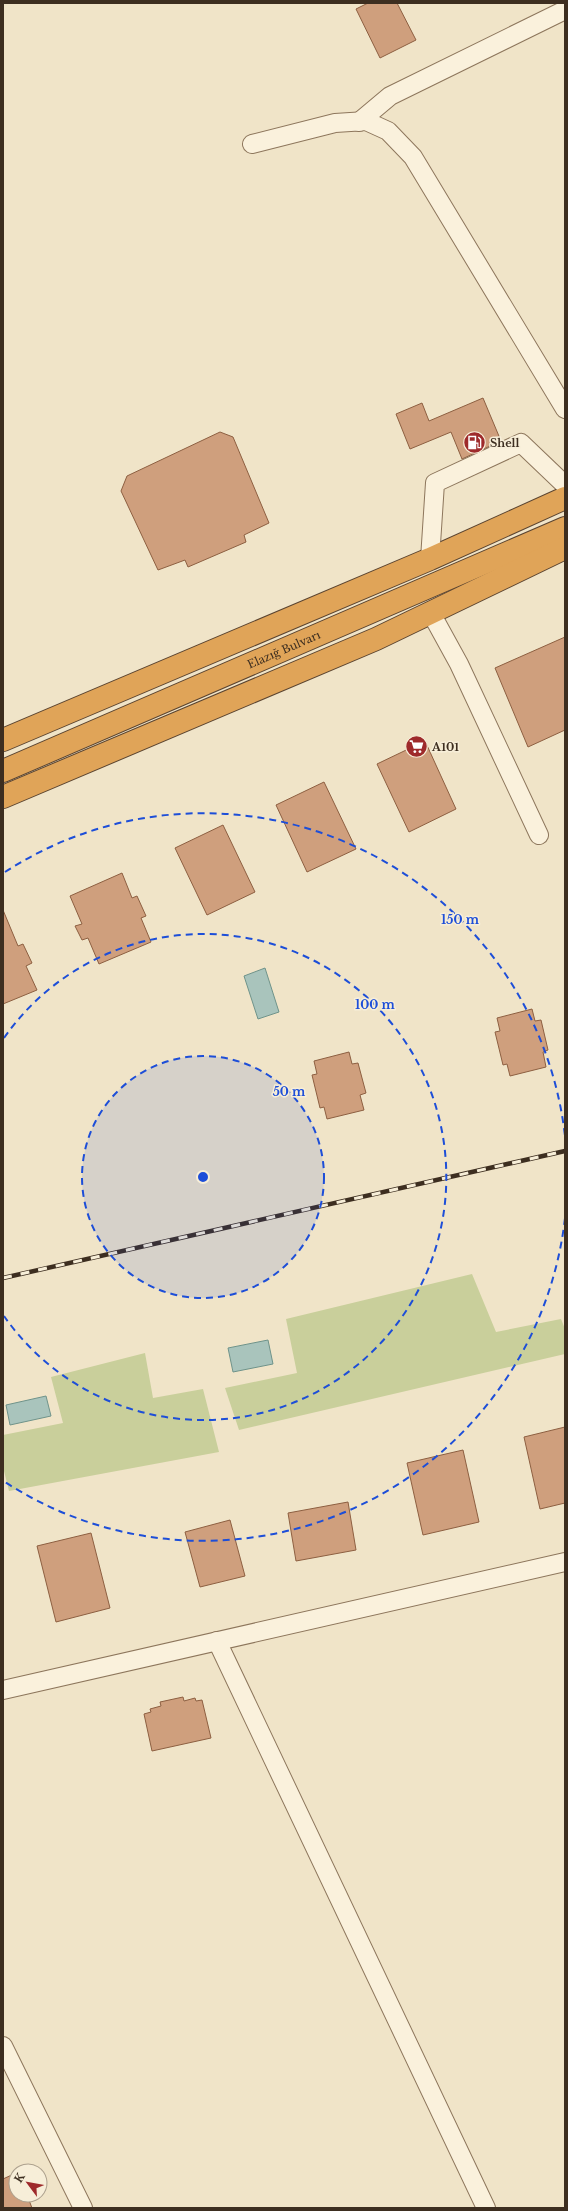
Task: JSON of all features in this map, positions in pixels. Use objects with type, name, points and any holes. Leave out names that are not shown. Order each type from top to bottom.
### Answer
[{"type":"highway","points":[[3,740],[430,559],[565,498]]},
{"type":"highway","name":"Elazığ Bulvarı","points":[[3,771],[565,528]]},
{"type":"highway","points":[[3,798],[376,639],[565,548]]},
{"type":"highway","points":[[3,734],[46,721]]},
{"type":"street","points":[[359,122],[390,96],[565,10]]},
{"type":"street","points":[[252,144],[335,123],[366,121],[388,131],[413,157],[565,409]]},
{"type":"street","points":[[430,559],[435,484],[521,443],[565,485]]},
{"type":"street","points":[[431,613],[459,664],[539,835]]},
{"type":"street","points":[[3,1690],[565,1562]]},
{"type":"street","points":[[217,1642],[486,2208]]},
{"type":"street","points":[[3,2046],[83,2208]]},
{"type":"green space","points":[[472,1274],[496,1332],[561,1319],[565,1329],[565,1354],[239,1430],[225,1388],[297,1373],[286,1319]]},
{"type":"green space","points":[[145,1353],[153,1398],[203,1389],[219,1452],[9,1491],[3,1467],[3,1435],[63,1423],[51,1377]]},
{"type":"water","points":[[265,968],[279,1012],[258,1019],[244,976]]},
{"type":"water","points":[[268,1340],[273,1364],[233,1372],[228,1348]]},
{"type":"water","points":[[46,1396],[51,1416],[10,1425],[6,1405]]},
{"type":"building","points":[[368,3],[397,3],[416,40],[380,58],[356,9]]},
{"type":"building","points":[[483,398],[501,441],[462,459],[451,432],[410,449],[396,414],[422,403],[429,421]]},
{"type":"building","points":[[220,432],[233,437],[269,523],[244,535],[246,542],[188,567],[185,560],[158,570],[121,491],[127,476]]},
{"type":"building","points":[[565,637],[565,730],[528,747],[495,668]]},
{"type":"building","points":[[425,741],[456,809],[409,832],[377,764]]},
{"type":"building","points":[[324,782],[356,849],[307,872],[276,805]]},
{"type":"building","points":[[223,825],[255,892],[207,915],[175,848]]},
{"type":"building","points":[[122,873],[132,898],[137,896],[146,916],[141,918],[151,942],[99,964],[88,938],[82,940],[75,926],[82,924],[70,896]]},
{"type":"building","points":[[3,910],[18,946],[23,944],[32,963],[26,966],[37,990],[3,1004]]},
{"type":"building","points":[[532,1009],[535,1021],[541,1020],[548,1050],[543,1052],[546,1067],[510,1076],[507,1064],[503,1065],[495,1032],[500,1031],[497,1018]]},
{"type":"building","points":[[349,1052],[352,1064],[358,1063],[366,1093],[360,1095],[364,1110],[327,1119],[324,1107],[320,1108],[312,1075],[317,1074],[314,1061]]},
{"type":"building","points":[[565,1427],[565,1503],[540,1509],[524,1437]]},
{"type":"building","points":[[463,1450],[479,1522],[423,1535],[407,1463]]},
{"type":"building","points":[[348,1502],[356,1550],[296,1561],[288,1513]]},
{"type":"building","points":[[230,1520],[245,1576],[200,1587],[185,1532]]},
{"type":"building","points":[[91,1533],[110,1608],[56,1622],[37,1546]]},
{"type":"building","points":[[183,1697],[184,1701],[195,1698],[196,1701],[202,1700],[211,1738],[152,1751],[144,1714],[151,1712],[150,1709],[161,1706],[160,1702]]},
{"type":"building","points":[[8,2177],[8,2203],[30,2203],[32,2208],[3,2208],[3,2179]]},
{"type":"railway","points":[[3,1278],[565,1151]]},
{"type":"place","name":"Shell","points":[[475,443]]},
{"type":"place","name":"A101","points":[[416,747]]}]
